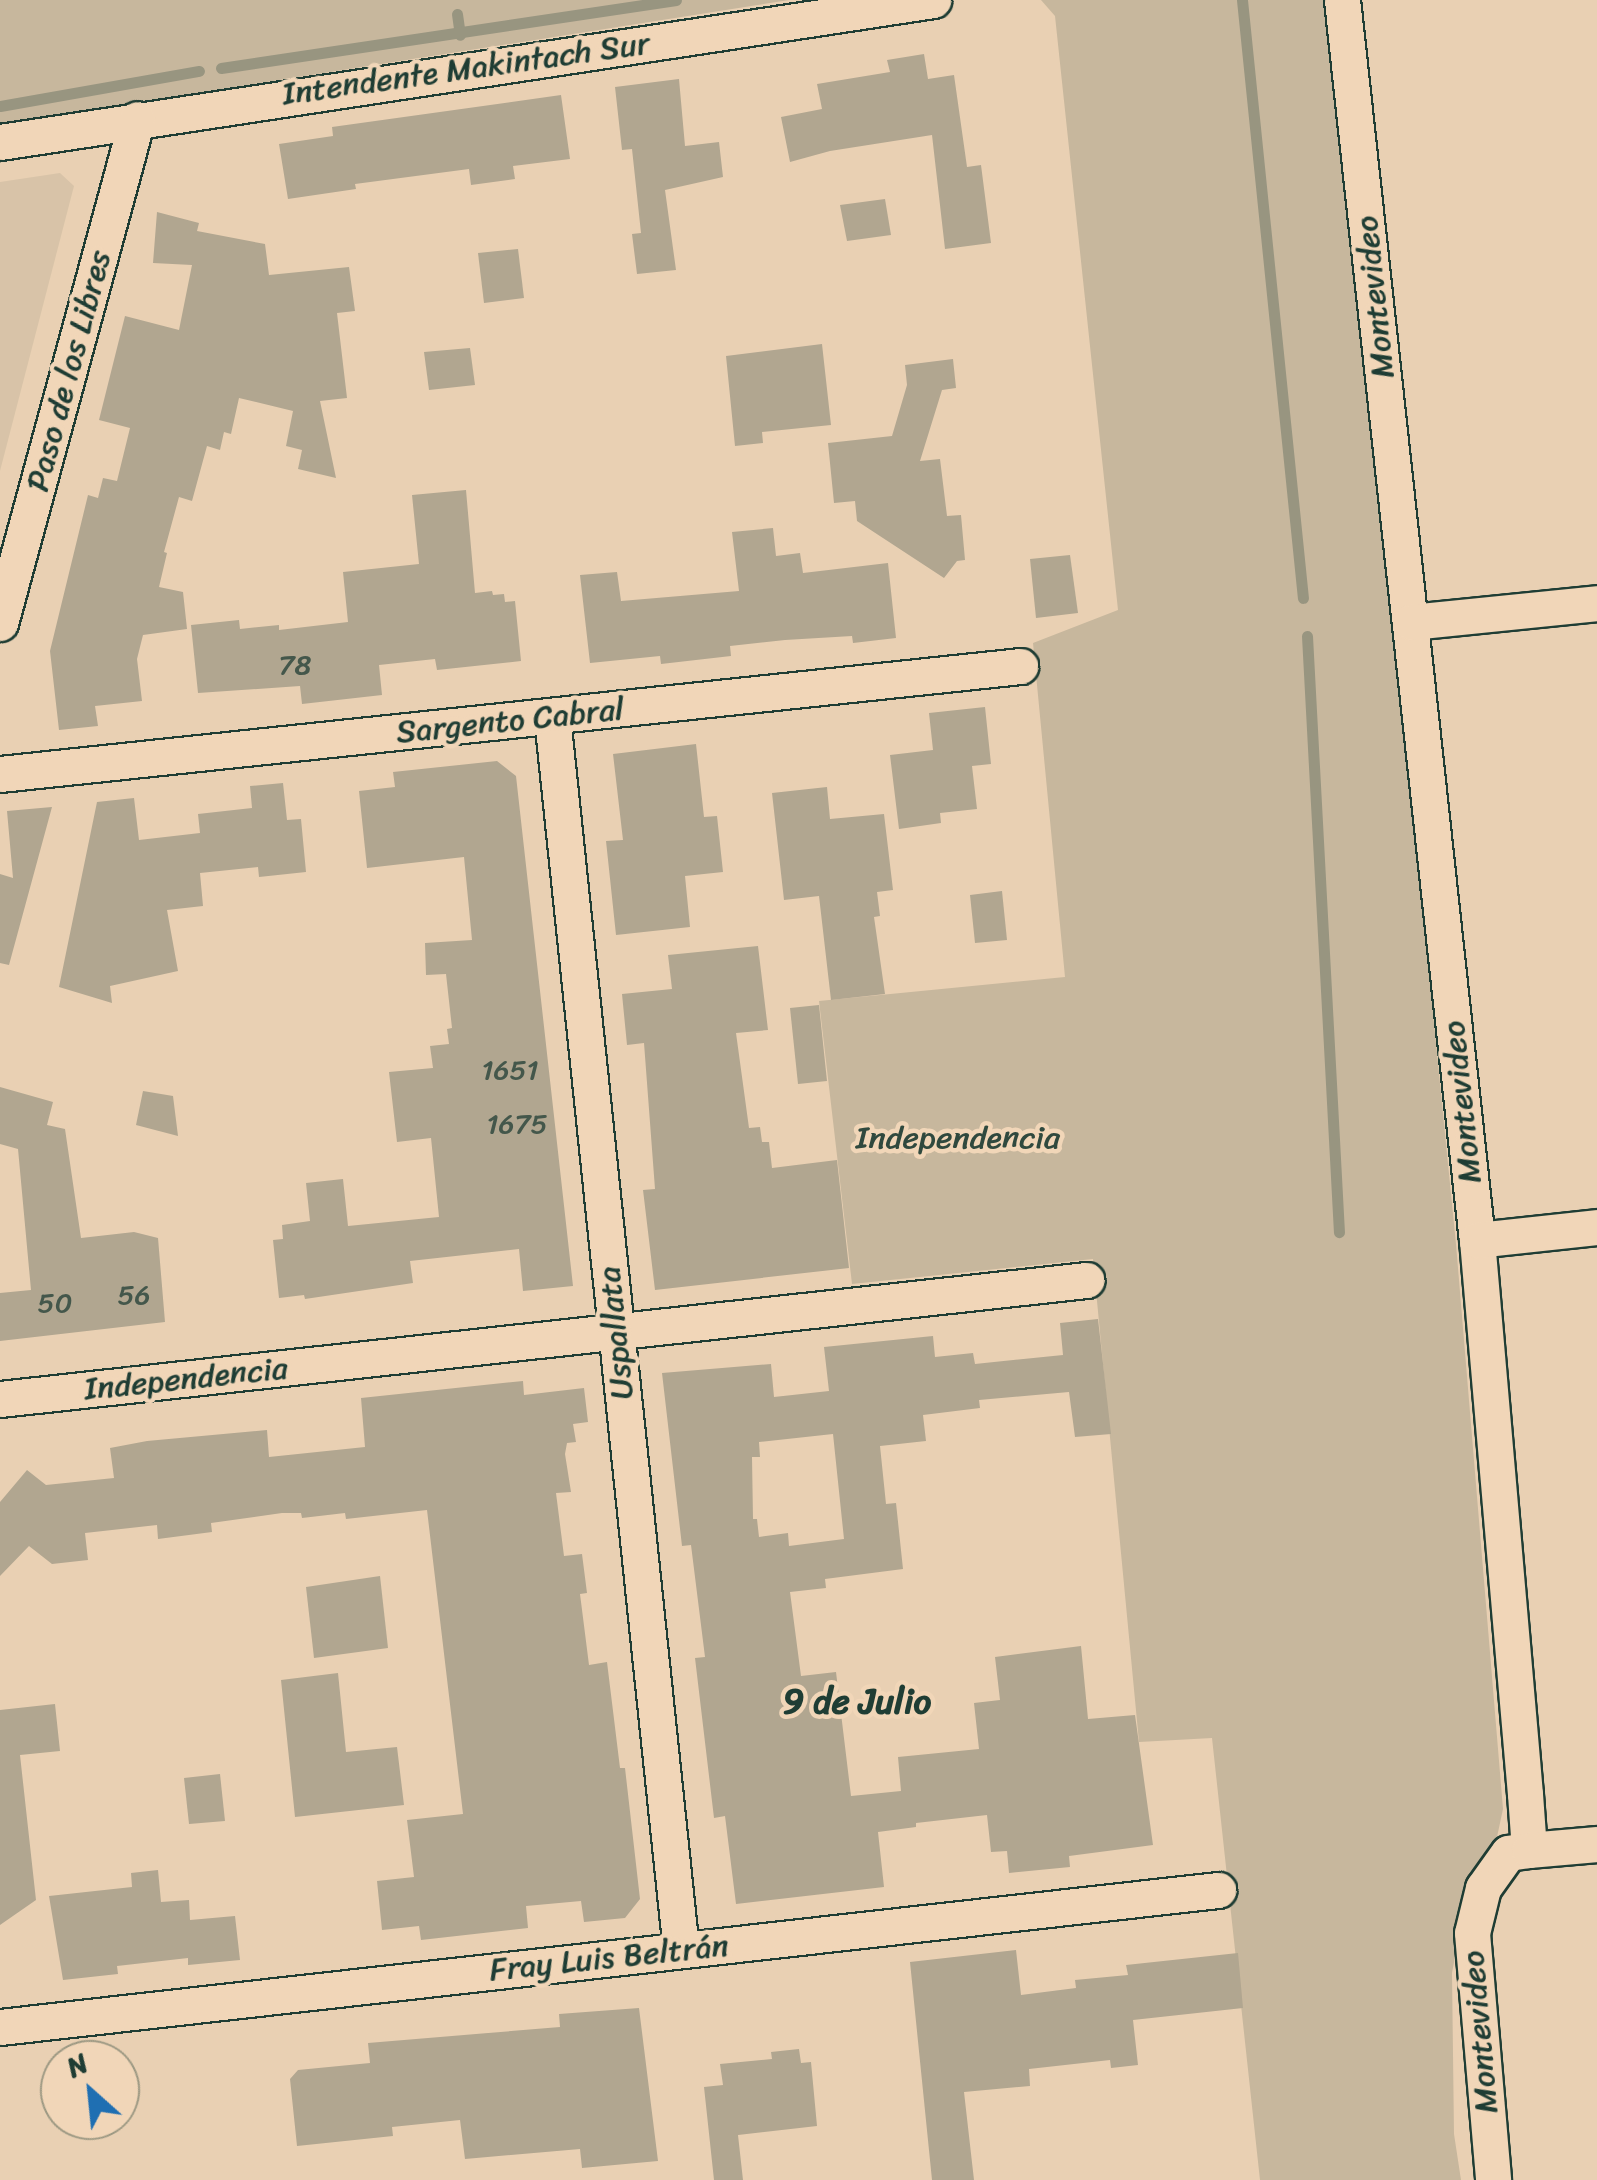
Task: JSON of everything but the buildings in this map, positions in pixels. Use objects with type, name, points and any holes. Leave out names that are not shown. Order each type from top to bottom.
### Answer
[{"type":"street","name":"Intendente Makintach Sur","points":[[0,142],[933,0]]},
{"type":"street","name":"Montevideo","points":[[1342,0],[1477,1240],[1528,1850],[1508,1853],[1483,1888],[1472,1933],[1492,2180]]},
{"type":"street","name":"Paso de los Libres","points":[[0,623],[137,119]]},
{"type":"street","points":[[1411,622],[1597,603]]},
{"type":"street","name":"Sargento Cabral","points":[[0,774],[1020,666]]},
{"type":"street","name":"Uspallata","points":[[552,717],[682,1950]]},
{"type":"street","points":[[1477,1240],[1597,1227]]},
{"type":"street","name":"Independencia","points":[[0,1399],[1087,1280]]},
{"type":"street","points":[[1528,1850],[1597,1844]]},
{"type":"street","name":"Fray Luis Beltrán","points":[[0,2026],[1218,1890]]},
{"type":"shaded area","points":[[60,173],[74,186],[0,471],[0,182]]},
{"type":"green space","points":[[0,0],[789,0],[0,124]]},
{"type":"green space","points":[[1041,0],[1323,0],[1393,611],[1456,1244],[1503,1809],[1497,1837],[1466,1898],[1452,1973],[1454,2134],[1461,2180],[1260,2180],[1212,1738],[1139,1742],[1093,1259],[852,1284],[819,1001],[1065,977],[1033,643],[1118,610],[1055,16]]},
{"type":"waterway","points":[[221,68],[676,0]]},
{"type":"waterway","points":[[1242,0],[1303,598]]},
{"type":"waterway","points":[[457,14],[460,35]]},
{"type":"waterway","points":[[0,106],[199,71]]},
{"type":"waterway","points":[[1307,636],[1339,1232]]},
{"type":"district","name":"9 de Julio","points":[[857,1701]]}]
